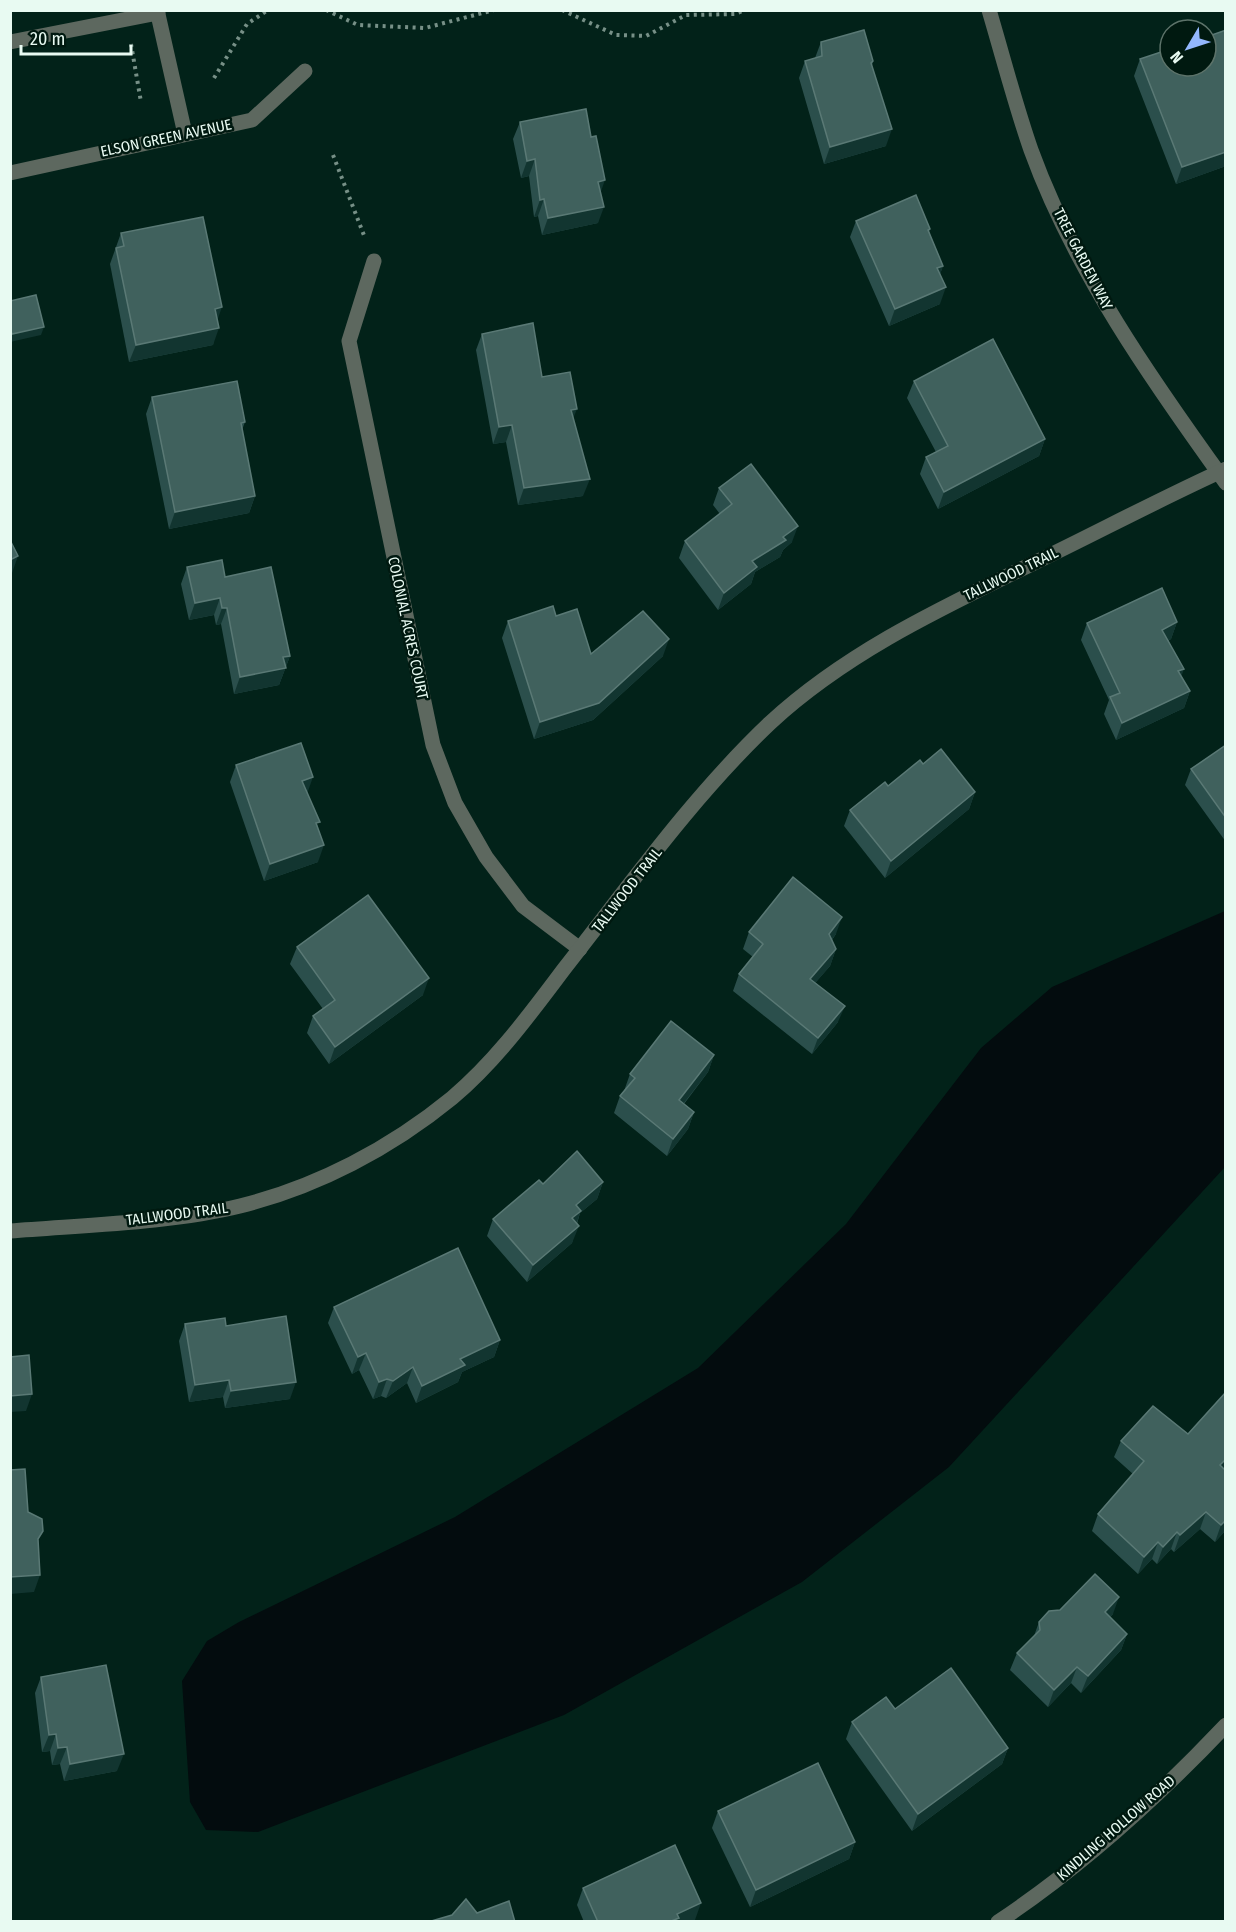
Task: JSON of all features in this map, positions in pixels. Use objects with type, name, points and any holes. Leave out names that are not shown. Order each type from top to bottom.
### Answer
[{"type":"street","name":"TREE GARDEN WAY","points":[[989,10],[1031,150],[1064,226],[1112,317],[1223,475]]},
{"type":"street","points":[[10,42],[158,12],[185,134]]},
{"type":"street","name":"ELSON GREEN AVENUE","points":[[10,173],[252,120],[306,71]]},
{"type":"street","name":"COLONIAL ACRES COURT","points":[[374,261],[349,341],[433,745],[455,803],[486,857],[524,906],[580,949]]},
{"type":"street","name":"TALLWOOD TRAIL","points":[[10,1231],[196,1214],[241,1206],[296,1188],[345,1168],[401,1136],[453,1096],[508,1041],[714,779],[773,721],[838,669],[908,625],[1223,475]]},
{"type":"street","name":"KINDLING HOLLOW ROAD","points":[[998,1922],[1032,1900],[1114,1833],[1187,1767],[1226,1725]]},
{"type":"path","points":[[214,78],[247,24],[268,10]]},
{"type":"path","points":[[326,10],[358,25],[424,28],[494,10]]},
{"type":"path","points":[[562,10],[616,35],[646,36],[686,15],[735,14],[745,10]]},
{"type":"path","points":[[124,20],[135,60],[141,102]]},
{"type":"path","points":[[333,154],[374,261]]},
{"type":"shaded area","points":[[1225,911],[1225,1167],[949,1467],[802,1582],[564,1715],[258,1832],[206,1830],[190,1802],[182,1681],[207,1641],[239,1622],[455,1517],[698,1368],[846,1224],[981,1048],[1052,987]]},
{"type":"building","points":[[864,30],[873,61],[871,63],[892,129],[830,147],[805,61],[822,56],[821,42]]},
{"type":"building","points":[[1226,30],[1226,152],[1182,167],[1140,59],[1158,53],[1158,78],[1218,78],[1218,33]]},
{"type":"building","points":[[586,109],[591,137],[596,136],[605,180],[598,182],[604,207],[548,218],[544,199],[540,200],[535,159],[527,161],[520,122]]},
{"type":"building","points":[[916,195],[943,266],[937,268],[946,287],[895,309],[856,221]]},
{"type":"building","points":[[203,217],[222,307],[215,309],[219,328],[136,345],[116,248],[124,246],[121,233]]},
{"type":"building","points":[[36,295],[44,327],[12,334],[10,301]]},
{"type":"building","points":[[533,323],[542,377],[570,372],[577,409],[571,410],[590,479],[524,488],[512,425],[499,427],[482,334]]},
{"type":"building","points":[[993,339],[1045,439],[944,492],[926,457],[948,446],[914,381]]},
{"type":"building","points":[[237,381],[245,422],[241,423],[255,496],[175,512],[152,397]]},
{"type":"building","points":[[751,464],[798,526],[783,537],[786,540],[752,561],[757,567],[724,593],[685,541],[732,504],[719,488]]},
{"type":"building","points":[[10,540],[18,556],[10,560]]},
{"type":"building","points":[[222,560],[225,577],[271,567],[290,656],[283,657],[286,668],[240,677],[227,608],[222,608],[220,598],[195,603],[187,567]]},
{"type":"building","points":[[1162,588],[1177,622],[1162,630],[1184,669],[1178,671],[1190,691],[1122,723],[1110,697],[1120,693],[1087,623]]},
{"type":"building","points":[[553,606],[556,616],[577,609],[591,654],[643,611],[669,639],[599,703],[540,722],[508,621]]},
{"type":"building","points":[[301,743],[313,777],[302,781],[320,822],[316,823],[324,845],[270,864],[236,765]]},
{"type":"building","points":[[1226,745],[1226,818],[1191,769]]},
{"type":"building","points":[[941,749],[975,792],[891,861],[850,810],[885,782],[888,786],[920,760],[923,764]]},
{"type":"building","points":[[793,877],[842,917],[829,934],[836,949],[810,979],[845,1006],[818,1038],[739,974],[763,944],[749,932]]},
{"type":"building","points":[[368,895],[429,978],[335,1047],[313,1016],[335,1000],[297,947]]},
{"type":"building","points":[[671,1021],[714,1055],[679,1100],[694,1112],[673,1139],[620,1096],[635,1078],[630,1074]]},
{"type":"building","points":[[577,1151],[603,1182],[576,1205],[581,1211],[572,1218],[579,1226],[533,1265],[493,1219],[539,1180],[543,1184]]},
{"type":"building","points":[[458,1248],[500,1340],[460,1359],[465,1365],[422,1386],[413,1367],[393,1381],[387,1379],[379,1382],[366,1353],[358,1357],[334,1307]]},
{"type":"building","points":[[286,1316],[296,1382],[231,1391],[229,1380],[195,1385],[185,1324],[225,1318],[226,1326]]},
{"type":"building","points":[[29,1355],[32,1394],[10,1396],[10,1357]]},
{"type":"building","points":[[1226,1392],[1226,1459],[1220,1465],[1226,1471],[1226,1520],[1221,1525],[1206,1512],[1180,1535],[1177,1532],[1163,1547],[1158,1542],[1144,1557],[1098,1514],[1144,1461],[1121,1441],[1153,1406],[1188,1434]]},
{"type":"building","points":[[25,1469],[28,1512],[42,1519],[43,1531],[38,1539],[40,1575],[10,1577],[10,1470]]},
{"type":"building","points":[[1095,1574],[1119,1597],[1105,1612],[1127,1634],[1088,1676],[1077,1667],[1054,1690],[1017,1653],[1040,1630],[1039,1622],[1049,1611],[1060,1610]]},
{"type":"building","points":[[106,1665],[124,1754],[70,1764],[67,1747],[58,1748],[56,1734],[49,1735],[41,1677]]},
{"type":"building","points":[[951,1668],[1008,1748],[918,1814],[852,1722],[886,1697],[895,1709]]},
{"type":"building","points":[[818,1763],[855,1842],[756,1890],[718,1811]]},
{"type":"building","points":[[675,1845],[701,1903],[677,1914],[679,1918],[669,1922],[598,1922],[583,1888]]},
{"type":"building","points":[[466,1899],[477,1913],[509,1901],[515,1922],[428,1922],[452,1915]]}]
